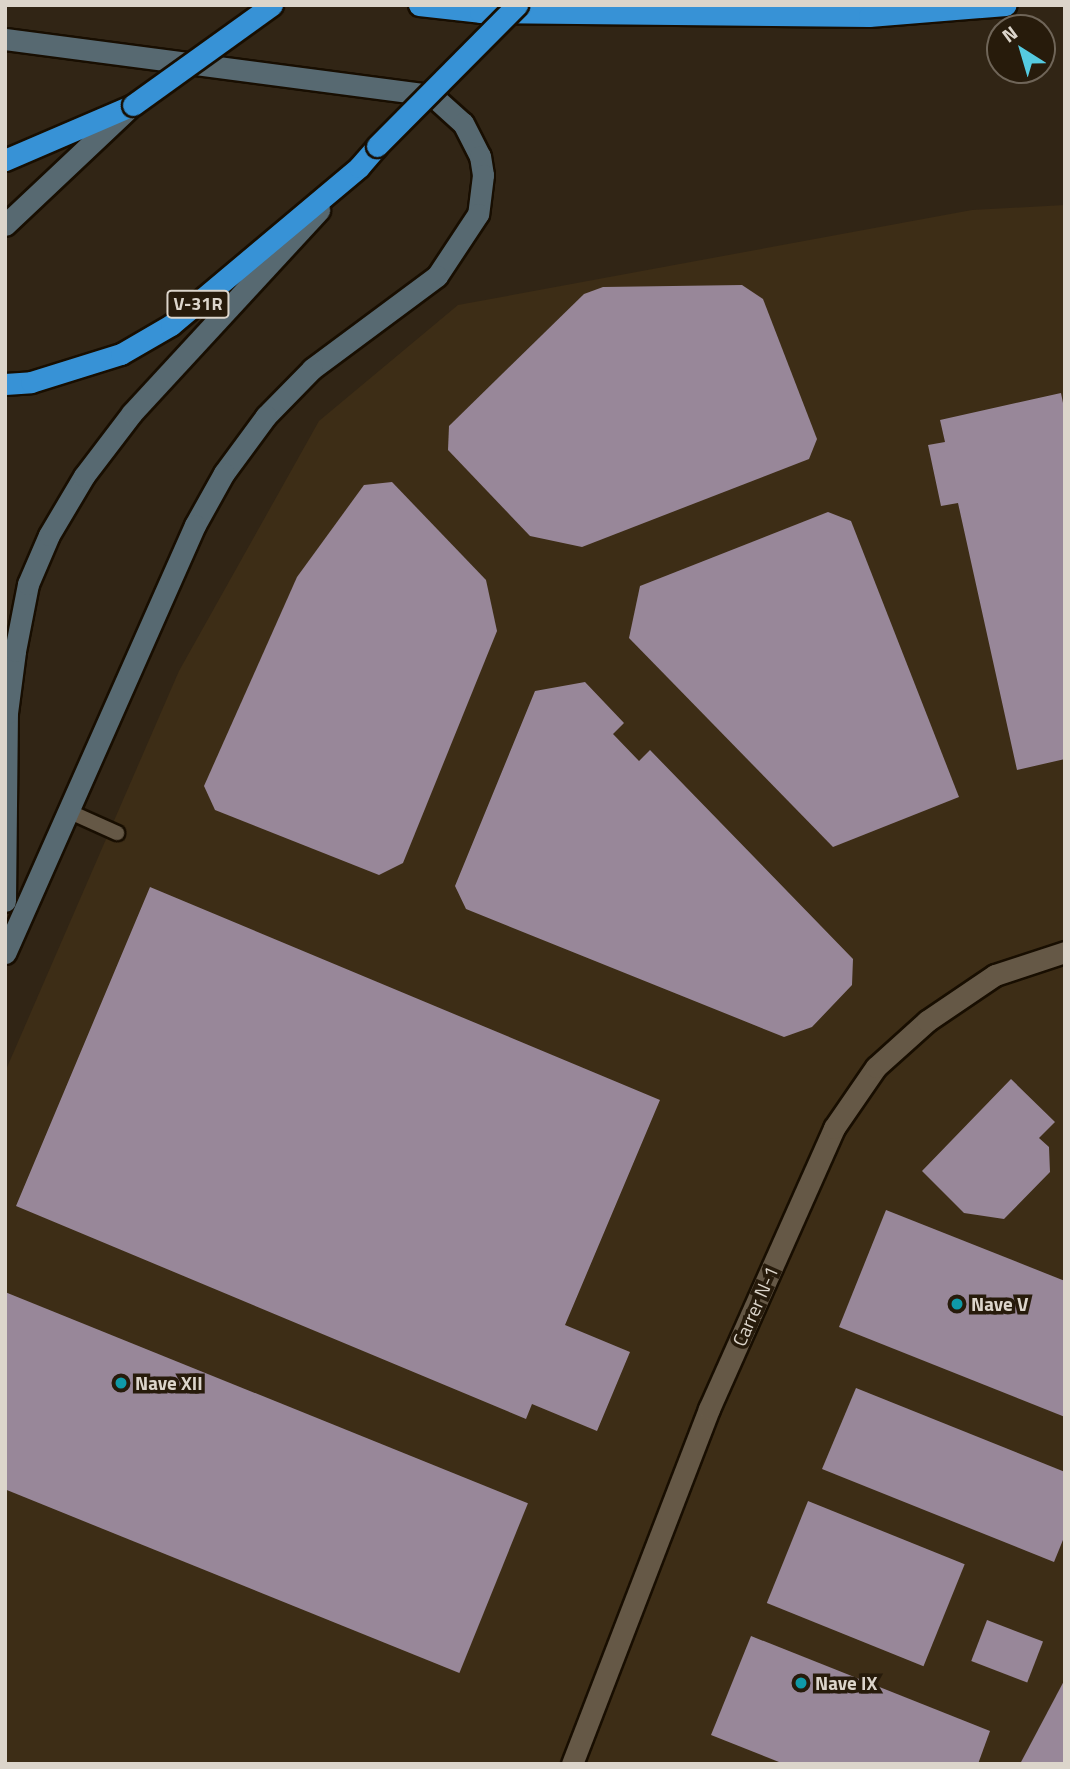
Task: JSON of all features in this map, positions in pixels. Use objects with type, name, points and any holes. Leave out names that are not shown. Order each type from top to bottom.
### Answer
[{"type":"highway","points":[[5,160],[133,105],[272,5]]},
{"type":"highway","points":[[419,5],[480,12],[855,16],[1006,5]]},
{"type":"highway","name":"V-31R","points":[[5,384],[31,382],[110,358],[171,325],[359,167],[517,5]]},
{"type":"street","points":[[5,39],[420,94],[449,108],[463,123],[480,156],[483,175],[478,214],[437,276],[312,369],[266,416],[224,473],[195,525],[5,953]]},
{"type":"street","points":[[5,225],[133,105]]},
{"type":"street","points":[[5,901],[7,713],[28,584],[49,535],[84,476],[132,414],[359,167]]},
{"type":"street","name":"Carrer N-1","points":[[572,1764],[709,1409],[834,1128],[876,1067],[927,1021],[995,975],[1065,952]]},
{"type":"lane","points":[[68,811],[117,832]]},
{"type":"shaded area","points":[[1065,205],[1065,1764],[5,1764],[5,1072],[179,671],[319,421],[458,305],[972,210]]},
{"type":"building","points":[[742,285],[763,299],[817,439],[809,459],[582,547],[530,536],[448,450],[449,426],[584,294],[603,287]]},
{"type":"building","points":[[1061,393],[1065,413],[1065,759],[1017,770],[958,503],[941,506],[928,445],[945,442],[940,420]]},
{"type":"building","points":[[392,482],[486,580],[497,631],[403,863],[379,875],[215,810],[204,786],[297,577],[364,485]]},
{"type":"building","points":[[828,512],[851,521],[959,797],[833,847],[629,638],[640,586]]},
{"type":"building","points":[[585,682],[624,723],[613,734],[639,761],[650,750],[853,959],[852,985],[812,1027],[784,1037],[466,909],[455,886],[535,691]]},
{"type":"building","points":[[150,887],[660,1100],[565,1325],[630,1352],[597,1431],[532,1404],[526,1419],[16,1206]]},
{"type":"building","points":[[1011,1079],[1055,1122],[1039,1138],[1049,1147],[1050,1172],[1004,1219],[964,1213],[922,1171]]},
{"type":"building","name":"Nave V","points":[[886,1210],[1065,1281],[1065,1417],[839,1327]]},
{"type":"building","name":"Nave XII","points":[[5,1292],[528,1503],[459,1673],[5,1489]]},
{"type":"building","points":[[856,1388],[1065,1472],[1065,1535],[1054,1562],[822,1469]]},
{"type":"building","points":[[808,1501],[965,1564],[923,1666],[767,1603]]},
{"type":"building","points":[[987,1620],[1043,1642],[1027,1683],[971,1661]]},
{"type":"building","name":"Nave IX","points":[[751,1636],[990,1731],[978,1764],[784,1764],[711,1735]]},
{"type":"building","points":[[1065,1679],[1065,1764],[1020,1764]]},
{"type":"place","name":"Nave V","points":[[957,1304]]},
{"type":"place","name":"Nave XII","points":[[121,1383]]},
{"type":"place","name":"Nave IX","points":[[801,1683]]}]
